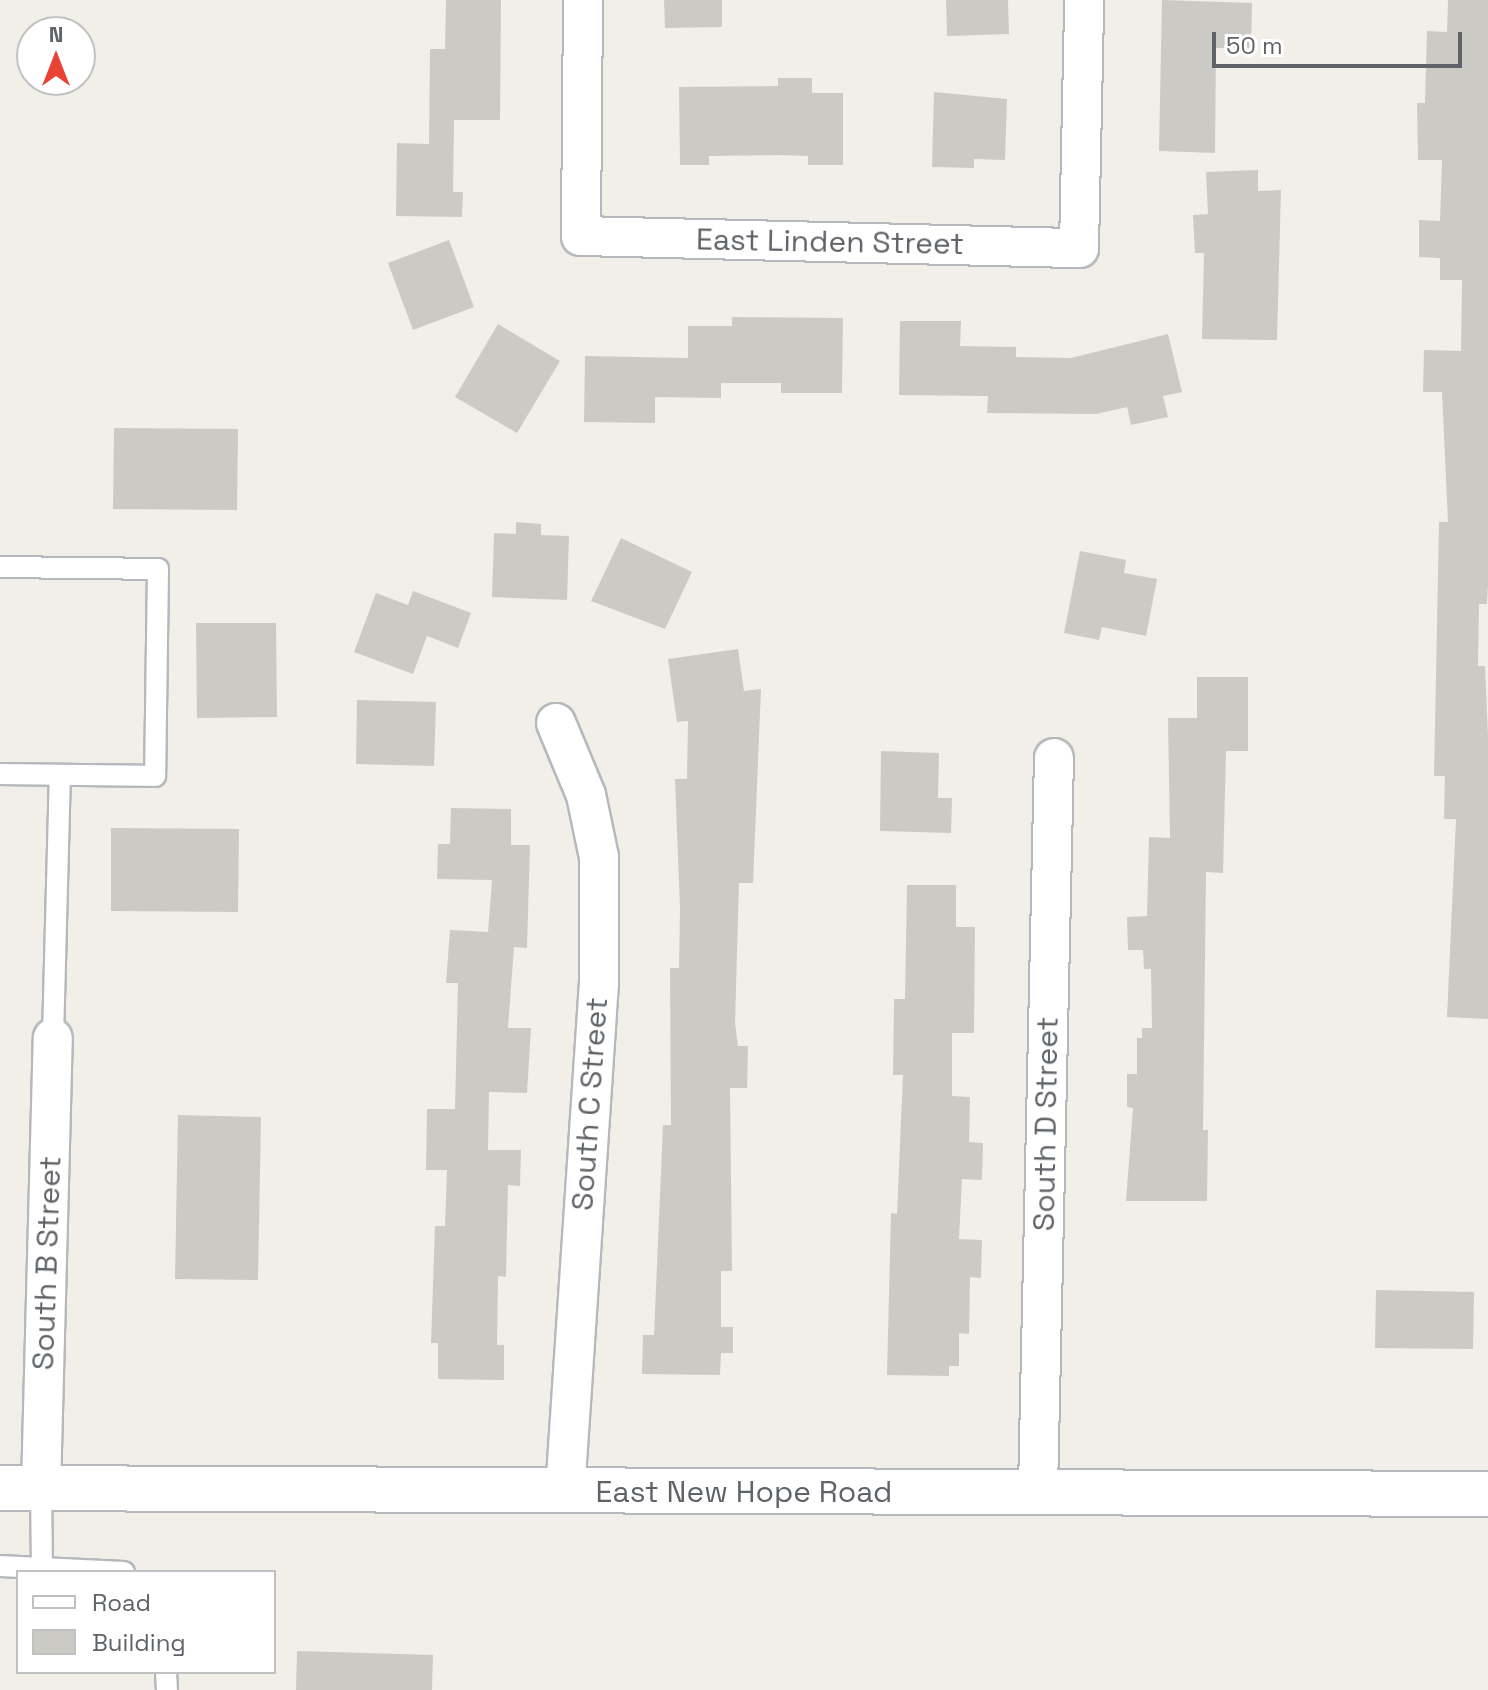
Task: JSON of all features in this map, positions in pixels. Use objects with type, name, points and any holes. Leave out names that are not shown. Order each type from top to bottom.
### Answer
[{"type":"street","name":"East Linden Street","points":[[583,0],[581,236],[1079,248],[1084,0]]},
{"type":"street","name":"South C Street","points":[[556,723],[586,795],[599,857],[599,982],[565,1492]]},
{"type":"street","name":"South D Street","points":[[1038,1490],[1054,758]]},
{"type":"street","name":"South B Street","points":[[20,1488],[53,1038]]},
{"type":"street","name":"East New Hope Road","points":[[20,1488],[565,1492],[1038,1490],[1268,1497],[1488,1494]]},
{"type":"lane","points":[[0,567],[158,569],[155,776],[0,774]]},
{"type":"lane","points":[[53,1038],[60,775]]},
{"type":"lane","points":[[20,1488],[42,1566]]},
{"type":"lane","points":[[0,1566],[97,1570]]},
{"type":"building","points":[[446,0],[501,0],[500,120],[454,120],[453,192],[463,192],[462,217],[396,216],[397,143],[429,144],[430,49],[445,49]]},
{"type":"building","points":[[664,0],[722,0],[722,27],[665,28]]},
{"type":"building","points":[[946,0],[1008,0],[1009,34],[947,36]]},
{"type":"building","points":[[1162,0],[1252,3],[1251,48],[1216,48],[1215,153],[1159,151]]},
{"type":"building","points":[[1448,0],[1488,0],[1488,584],[1487,604],[1479,604],[1478,666],[1485,666],[1488,736],[1488,1019],[1447,1017],[1456,819],[1444,819],[1445,776],[1434,776],[1439,522],[1448,522],[1442,392],[1423,392],[1424,350],[1461,351],[1462,280],[1440,280],[1440,258],[1419,257],[1419,220],[1440,221],[1442,160],[1418,160],[1417,103],[1425,103],[1427,31],[1447,32]]},
{"type":"building","points":[[778,78],[812,78],[812,93],[843,93],[843,165],[808,165],[808,156],[778,155],[709,156],[709,165],[680,165],[679,87],[778,86]]},
{"type":"building","points":[[934,92],[1007,99],[1005,160],[974,159],[974,168],[932,167]]},
{"type":"building","points":[[1258,170],[1258,191],[1281,190],[1277,340],[1202,339],[1204,253],[1195,253],[1193,215],[1208,214],[1206,172]]},
{"type":"building","points":[[449,240],[474,307],[413,330],[388,263]]},
{"type":"building","points":[[732,317],[843,318],[842,393],[781,393],[781,383],[721,383],[721,398],[655,397],[655,423],[584,422],[585,356],[688,358],[688,326],[732,326]]},
{"type":"building","points":[[900,321],[961,321],[960,346],[1016,347],[1016,357],[1071,358],[1168,334],[1182,392],[1163,396],[1168,417],[1131,425],[1127,407],[1096,414],[987,413],[988,396],[899,395]]},
{"type":"building","points":[[498,324],[560,361],[517,433],[455,397]]},
{"type":"building","points":[[114,428],[238,429],[237,510],[113,509]]},
{"type":"building","points":[[516,522],[541,524],[541,535],[569,536],[567,600],[492,597],[494,533],[516,534]]},
{"type":"building","points":[[621,538],[692,572],[665,629],[591,601]]},
{"type":"building","points":[[1080,551],[1126,560],[1124,573],[1157,579],[1146,636],[1102,627],[1099,640],[1064,633]]},
{"type":"building","points":[[413,591],[471,613],[458,648],[427,636],[413,674],[354,652],[376,593],[408,605]]},
{"type":"building","points":[[196,623],[276,623],[277,717],[197,718]]},
{"type":"building","points":[[738,649],[744,691],[761,689],[753,883],[739,883],[735,1023],[738,1046],[748,1046],[747,1088],[730,1088],[732,1271],[721,1271],[721,1327],[733,1327],[733,1353],[721,1353],[720,1375],[642,1374],[643,1335],[654,1335],[663,1125],[671,1125],[670,968],[679,968],[680,909],[675,779],[687,779],[688,721],[677,722],[668,659]]},
{"type":"building","points":[[1197,677],[1248,677],[1248,751],[1226,751],[1223,873],[1206,872],[1203,1130],[1208,1130],[1207,1201],[1126,1201],[1133,1108],[1127,1107],[1127,1074],[1137,1074],[1137,1038],[1142,1038],[1142,1028],[1152,1028],[1151,969],[1144,969],[1143,950],[1128,950],[1127,917],[1147,916],[1149,837],[1170,838],[1168,718],[1197,718]]},
{"type":"building","points":[[357,700],[436,702],[434,766],[356,764]]},
{"type":"building","points":[[881,751],[939,753],[938,798],[952,798],[951,833],[880,831]]},
{"type":"building","points":[[451,808],[511,809],[511,845],[530,845],[527,948],[514,947],[508,1028],[531,1028],[527,1093],[489,1092],[488,1150],[521,1150],[520,1186],[508,1185],[506,1277],[498,1276],[497,1345],[504,1345],[504,1380],[438,1379],[438,1343],[431,1343],[435,1226],[445,1226],[447,1170],[426,1170],[427,1109],[455,1109],[458,983],[446,983],[450,930],[488,932],[492,880],[437,879],[438,844],[450,844]]},
{"type":"building","points":[[111,828],[239,829],[238,912],[111,911]]},
{"type":"building","points":[[907,885],[956,885],[956,927],[975,927],[974,1033],[952,1033],[952,1096],[970,1097],[969,1142],[983,1143],[982,1180],[962,1179],[959,1239],[982,1240],[981,1278],[970,1277],[969,1334],[959,1333],[959,1366],[949,1366],[949,1376],[887,1375],[891,1213],[897,1214],[903,1075],[893,1075],[894,999],[905,999]]},
{"type":"building","points":[[178,1115],[261,1117],[258,1280],[175,1279]]},
{"type":"building","points":[[1376,1290],[1474,1292],[1473,1349],[1375,1348]]},
{"type":"building","points":[[297,1651],[433,1655],[432,1690],[296,1690]]}]
